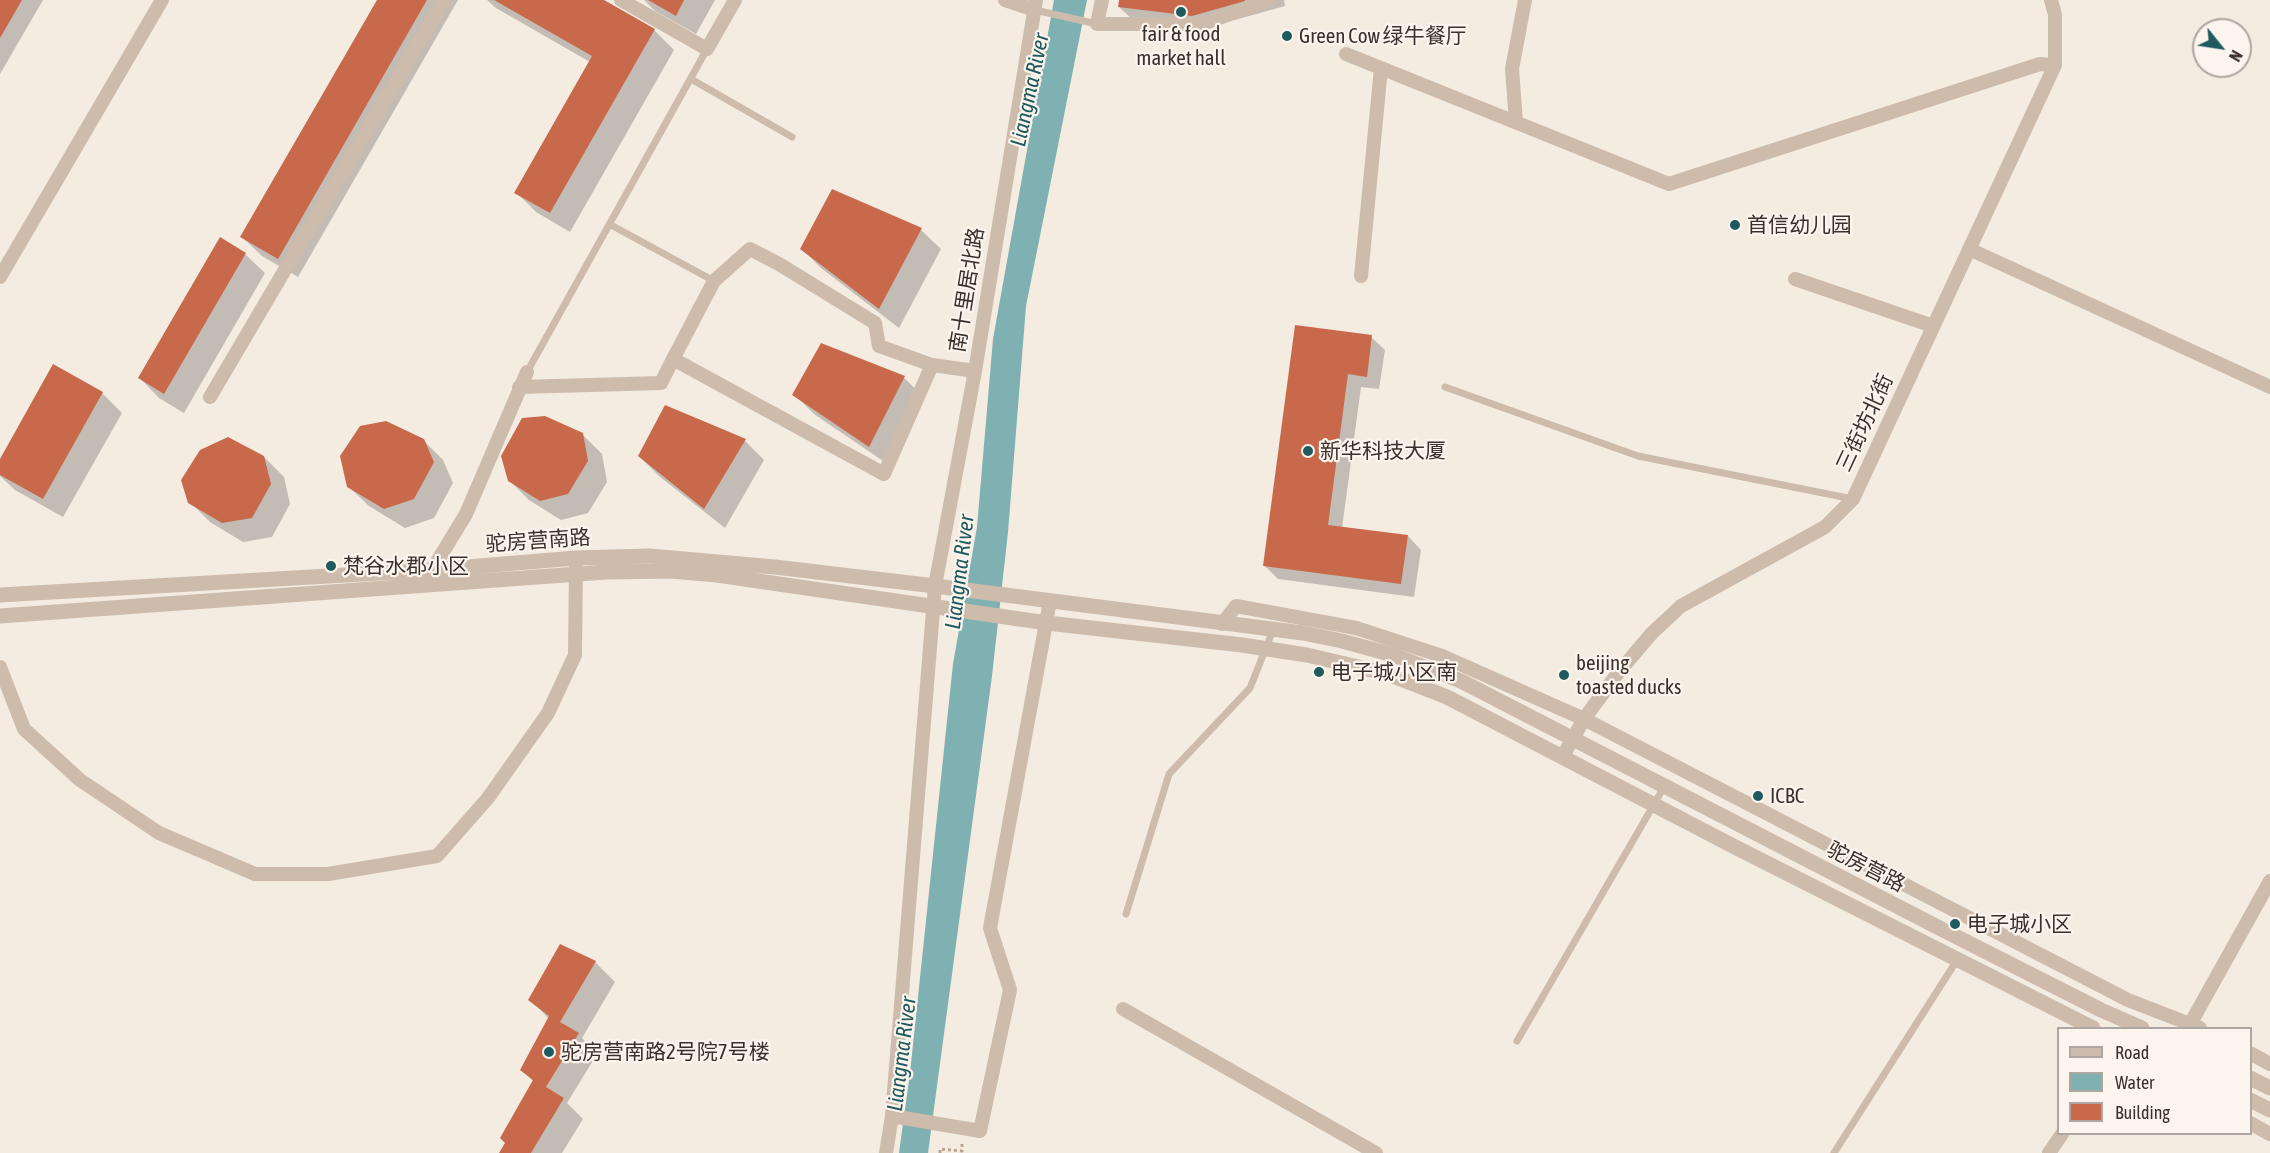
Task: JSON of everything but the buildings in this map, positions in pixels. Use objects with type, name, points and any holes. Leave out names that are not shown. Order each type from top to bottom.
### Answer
[{"type":"street","points":[[0,277],[162,0]]},
{"type":"street","points":[[210,397],[444,0]]},
{"type":"street","points":[[621,0],[707,49],[735,0]]},
{"type":"street","points":[[1005,0],[1036,5]]},
{"type":"street","points":[[1102,0],[1097,24],[1203,24],[1268,0]]},
{"type":"street","points":[[1516,122],[1512,69],[1525,0]]},
{"type":"street","name":"三街坊北街","points":[[1563,756],[1584,719],[1618,673],[1645,641],[1681,606],[1825,527],[1853,499],[2055,65],[2055,15],[2051,0]]},
{"type":"street","name":"南十里居北路","points":[[886,1153],[935,586],[975,371],[1036,5]]},
{"type":"street","points":[[1346,54],[1669,184],[2040,64],[2055,65]]},
{"type":"street","points":[[1361,276],[1381,68]]},
{"type":"street","points":[[519,387],[661,383],[714,281],[750,249],[779,264],[875,323],[879,346],[932,365],[975,371]]},
{"type":"street","points":[[1969,249],[2270,387]]},
{"type":"street","points":[[1795,279],[1933,326]]},
{"type":"street","points":[[673,359],[884,474],[932,365]]},
{"type":"street","points":[[432,570],[466,514],[526,372]]},
{"type":"street","name":"驼房营南路","points":[[0,595],[432,570],[576,558],[649,556],[935,586],[1273,630]]},
{"type":"street","points":[[0,668],[24,729],[80,780],[159,833],[255,874],[327,874],[437,856],[488,798],[548,713],[575,655],[576,558]]},
{"type":"street","name":"驼房营南路","points":[[0,616],[576,574],[670,571],[717,575],[1047,623],[1266,648]]},
{"type":"street","points":[[891,1116],[980,1131],[1010,990],[990,928],[1050,601]]},
{"type":"street","points":[[1222,624],[1236,606],[1356,628],[1442,656],[1584,719],[2128,1000],[2193,1027],[2270,881]]},
{"type":"street","name":"驼房营路","points":[[1273,630],[1342,641],[1403,659],[1461,681],[2135,1027]]},
{"type":"street","name":"驼房营路","points":[[1266,648],[1355,665],[1415,683],[1447,697],[2089,1027]]},
{"type":"street","points":[[1123,1009],[1376,1153]]},
{"type":"street","points":[[2252,1054],[2270,1064]]},
{"type":"street","points":[[2252,1079],[2270,1088]]},
{"type":"street","points":[[2252,1101],[2270,1110]]},
{"type":"street","points":[[2252,1124],[2270,1134]]},
{"type":"street","points":[[2049,1153],[2061,1135]]},
{"type":"lane","points":[[1036,5],[1097,24]]},
{"type":"lane","points":[[526,372],[707,49]]},
{"type":"lane","points":[[691,79],[792,137]]},
{"type":"lane","points":[[610,225],[714,281]]},
{"type":"lane","points":[[1445,387],[1638,456],[1853,499]]},
{"type":"lane","points":[[1126,914],[1169,774],[1250,688],[1273,630]]},
{"type":"lane","points":[[1517,1041],[1664,787]]},
{"type":"lane","points":[[1834,1153],[1957,960]]},
{"type":"path","points":[[940,1153],[940,1149],[962,1151],[963,1128]]},
{"type":"water","points":[[1054,0],[1087,0],[1026,306],[1008,532],[992,676],[928,1153],[899,1153],[910,1073],[953,664],[977,527],[993,339]]},
{"type":"place","name":"fair & food market hall","points":[[1181,12]]},
{"type":"place","name":"Green Cow 绿牛餐厅","points":[[1287,36]]},
{"type":"place","name":"首信幼儿园","points":[[1735,225]]},
{"type":"place","name":"新华科技大厦","points":[[1308,451]]},
{"type":"place","name":"梵谷水郡小区","points":[[331,566]]},
{"type":"place","name":"电子城小区南","points":[[1319,672]]},
{"type":"place","name":"beijing toasted ducks","points":[[1564,675]]},
{"type":"place","name":"ICBC","points":[[1758,796]]},
{"type":"place","name":"电子城小区","points":[[1955,924]]},
{"type":"place","name":"驼房营南路2号院7号楼","points":[[549,1052]]},
{"type":"water label","name":"Liangma River","points":[[1030,90]]},
{"type":"water label","name":"Liangma River","points":[[960,572]]},
{"type":"water label","name":"Liangma River","points":[[902,1054]]}]
